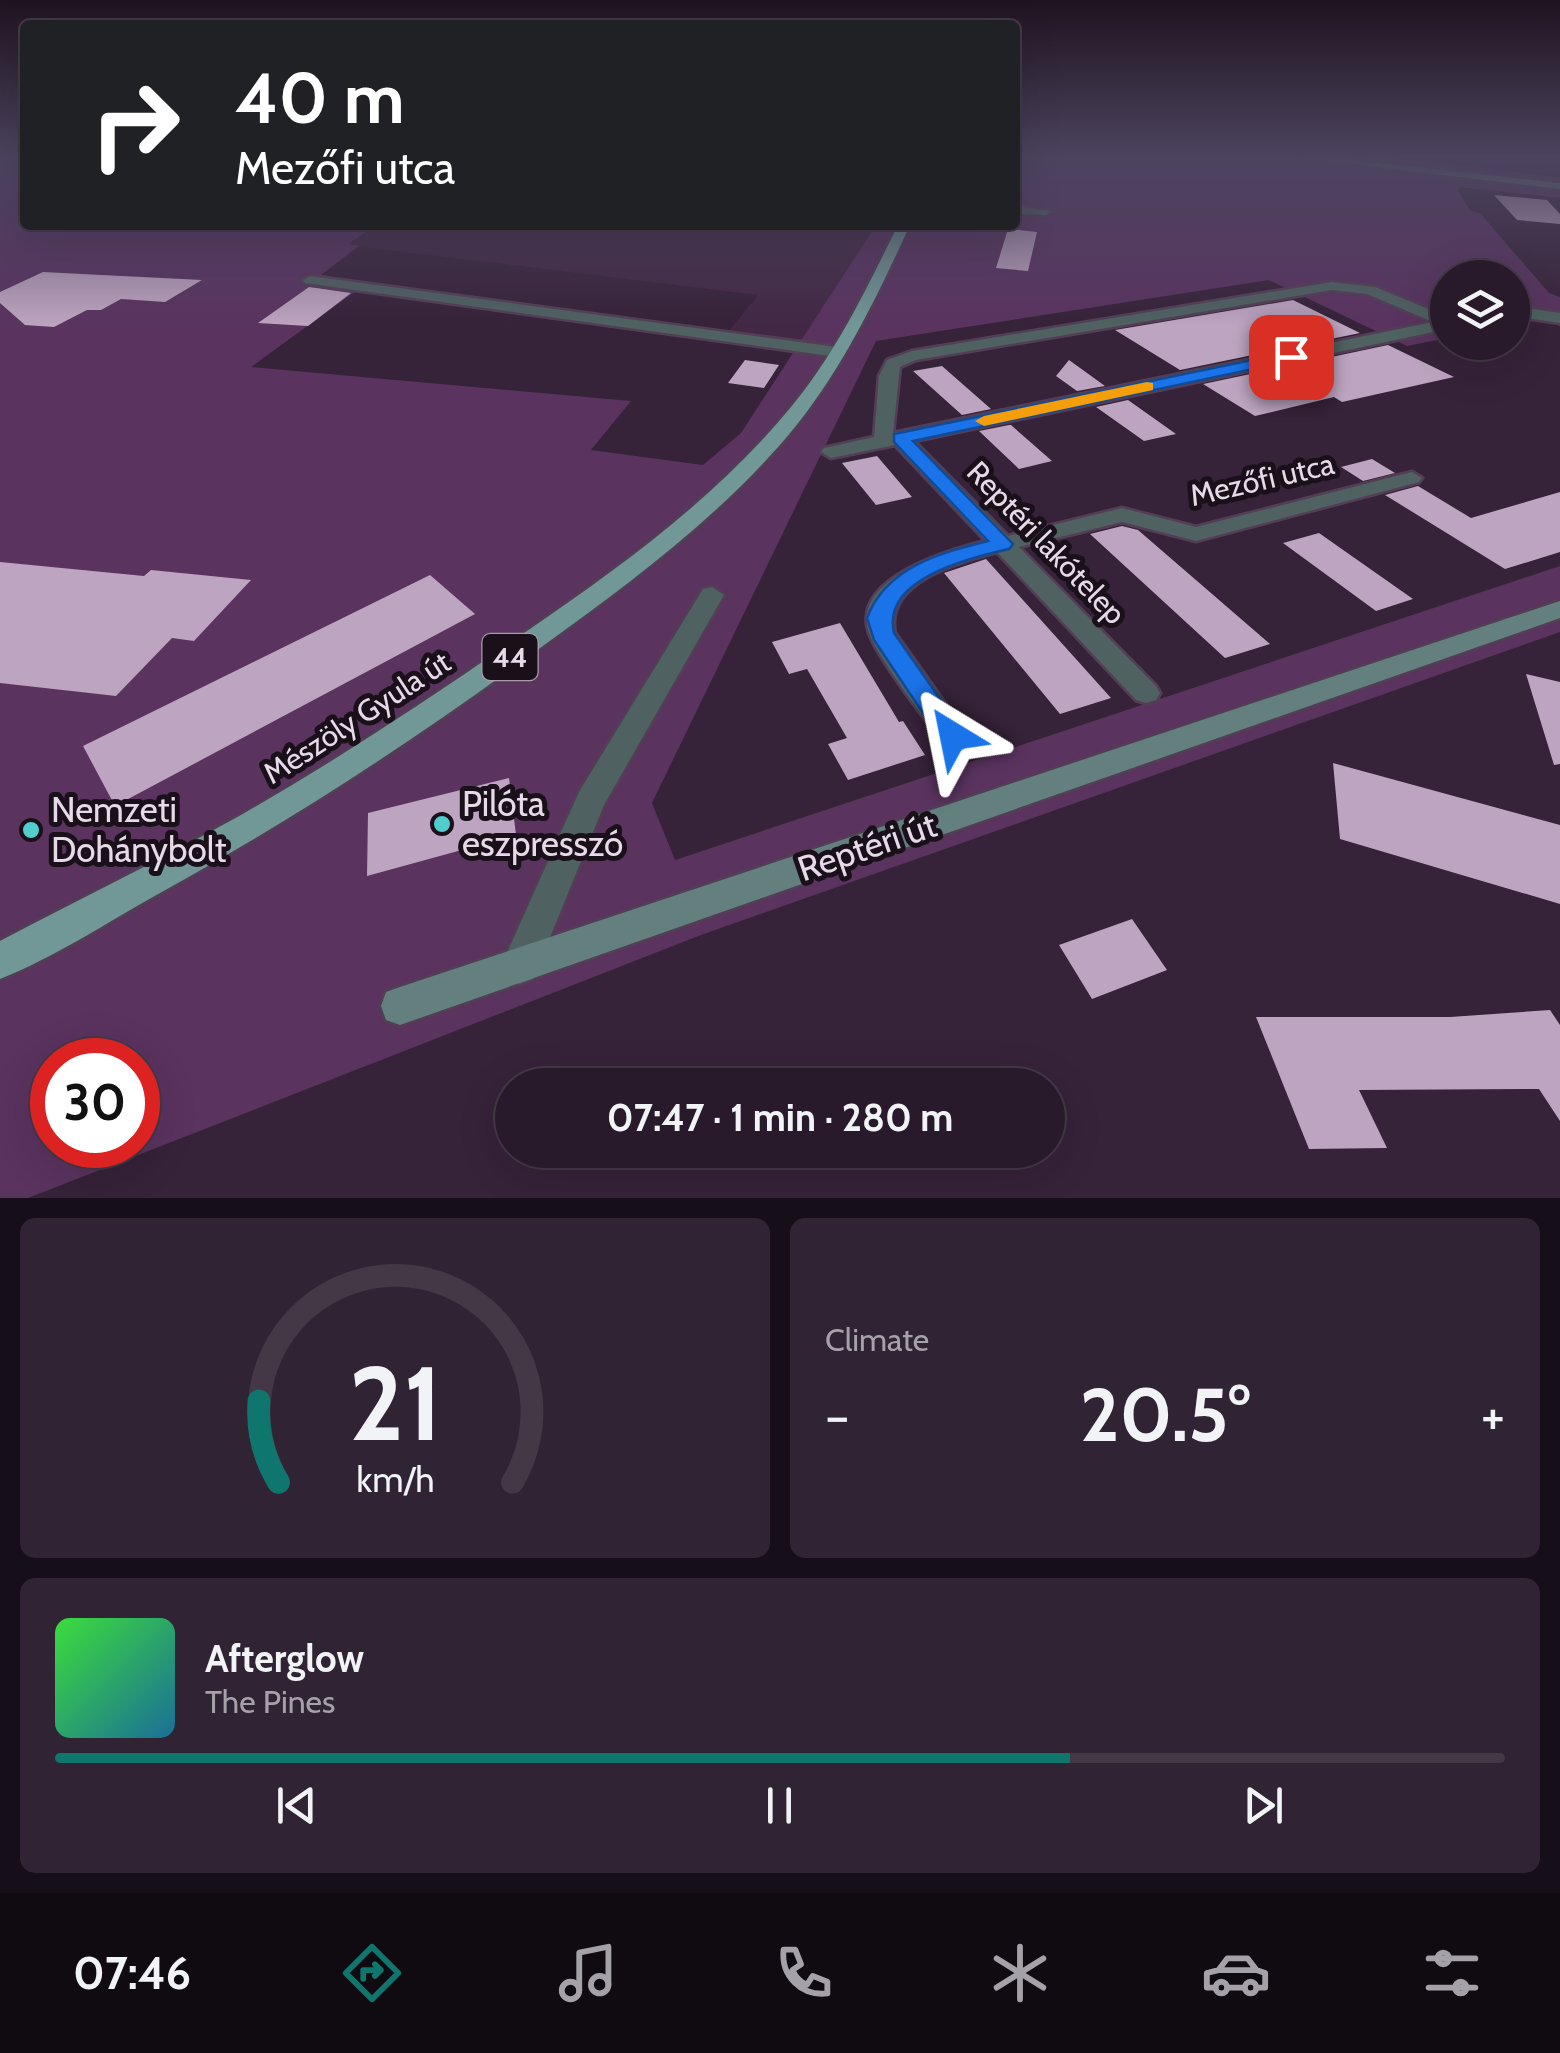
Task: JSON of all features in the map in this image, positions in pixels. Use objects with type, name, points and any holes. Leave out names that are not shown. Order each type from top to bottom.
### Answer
[{"type":"main road","name":"Mészöly Gyula út","points":[[0,961],[252,824],[472,683],[677,534],[748,467],[802,406],[837,352],[901,230]]},
{"type":"street","points":[[310,280],[837,352]]},
{"type":"street","points":[[892,440],[888,376],[893,364],[912,356],[1332,286],[1370,290],[1430,316]]},
{"type":"street","points":[[1530,314],[1560,318]]},
{"type":"street","name":"Reptéri lakótelep","points":[[831,452],[1430,328]]},
{"type":"street","name":"Reptéri lakótelep","points":[[892,440],[1002,544],[1146,692]]},
{"type":"street","name":"Mezőfi utca","points":[[953,736],[882,634],[879,618],[884,603],[920,570],[949,557],[1122,514],[1196,534],[1412,478]]},
{"type":"street","points":[[520,966],[590,801],[712,595]]},
{"type":"street","name":"Reptéri út","points":[[400,1006],[1560,609]]},
{"type":"shaded area","points":[[0,214],[20,214],[20,230],[369,230],[349,244],[359,246],[321,275],[367,283],[251,367],[631,401],[591,450],[703,465],[741,433],[873,230],[1020,230],[1020,214],[1481,214],[1521,260],[1430,260],[1430,341],[1407,346],[1269,280],[876,341],[652,803],[675,860],[1560,566],[1560,632],[701,935],[160,1146],[160,1038],[30,1038],[30,1168],[105,1168],[28,1198],[0,1198]]},
{"type":"shaded area","points":[[370,230],[873,230],[804,341],[728,332],[758,295],[347,245]]},
{"type":"shaded area","points":[[1530,271],[1549,293],[1560,297],[1560,326],[1542,319],[1530,321]]},
{"type":"building","points":[[1511,214],[1560,214],[1560,224],[1517,220]]},
{"type":"building","points":[[1008,230],[1037,232],[1028,271],[996,268]]},
{"type":"building","points":[[43,272],[202,280],[165,302],[121,299],[54,327],[25,325],[0,303],[0,292]]},
{"type":"building","points":[[309,287],[351,293],[308,326],[258,323]]},
{"type":"building","points":[[1293,300],[1360,333],[1180,370],[1115,330]]},
{"type":"building","points":[[1388,345],[1454,377],[1342,402],[1334,397],[1255,416],[1203,384]]},
{"type":"building","points":[[745,360],[779,365],[764,388],[728,383]]},
{"type":"building","points":[[1069,360],[1105,386],[1077,391],[1056,376]]},
{"type":"building","points":[[942,366],[991,409],[962,415],[913,371]]},
{"type":"building","points":[[1128,400],[1176,434],[1144,441],[1096,407]]},
{"type":"building","points":[[1011,425],[1052,461],[1019,469],[979,431]]},
{"type":"building","points":[[877,456],[912,497],[876,505],[842,463]]},
{"type":"building","points":[[1372,459],[1395,473],[1363,481],[1341,467]]},
{"type":"building","points":[[1418,486],[1471,518],[1560,492],[1560,552],[1505,569],[1385,495]]},
{"type":"building","points":[[1122,526],[1138,530],[1270,644],[1225,658],[1090,534]]},
{"type":"building","points":[[1319,533],[1413,599],[1376,611],[1283,543]]},
{"type":"building","points":[[986,559],[1111,698],[1060,714],[944,573]]},
{"type":"building","points":[[0,562],[144,576],[151,570],[251,580],[194,641],[172,638],[116,696],[0,683]]},
{"type":"building","points":[[430,575],[475,614],[115,806],[83,746]]},
{"type":"building","points":[[840,623],[899,722],[903,721],[925,755],[848,780],[828,744],[847,738],[807,669],[789,674],[772,642]]},
{"type":"building","points":[[1526,674],[1560,682],[1560,764],[1554,765]]},
{"type":"building","points":[[1333,763],[1560,825],[1560,904],[1340,839]]},
{"type":"building","name":"Pilóta eszpresszó","points":[[509,778],[516,835],[367,876],[368,813]]},
{"type":"building","points":[[1132,919],[1167,970],[1092,999],[1059,945]]},
{"type":"building","points":[[1550,1010],[1560,1025],[1560,1121],[1539,1089],[1359,1090],[1387,1148],[1309,1149],[1256,1017],[1450,1017]]},
{"type":"slow traffic","points":[[984,421],[1147,387]]},
{"type":"place","name":"Pilóta eszpresszó","points":[[442,824]]},
{"type":"place","name":"Nemzeti Dohánybolt","points":[[31,830]]},
{"type":"route","points":[[953,736],[882,634],[879,618],[884,603],[920,570],[949,557],[1002,544],[900,438],[1291,357]]}]
